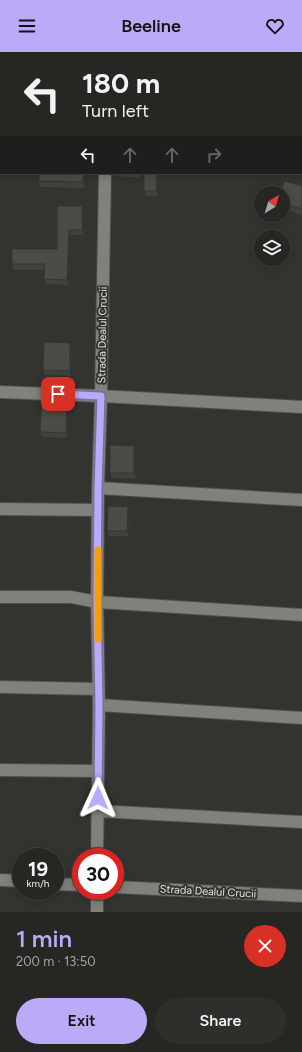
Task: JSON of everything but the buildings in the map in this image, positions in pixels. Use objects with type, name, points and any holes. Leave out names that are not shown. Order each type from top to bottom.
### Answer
[{"type":"street","name":"Strada Dealul Crucii","points":[[97,848],[99,705],[97,602],[98,488],[105,174]]},
{"type":"street","points":[[0,392],[302,407]]},
{"type":"street","points":[[98,488],[302,500]]},
{"type":"street","points":[[0,509],[98,510]]},
{"type":"street","points":[[0,597],[71,597],[97,602],[302,615]]},
{"type":"street","points":[[0,687],[98,689]]},
{"type":"street","points":[[99,705],[302,718]]},
{"type":"street","points":[[0,770],[98,771]]},
{"type":"street","points":[[98,811],[302,822]]},
{"type":"street","points":[[0,880],[12,881]]},
{"type":"street","name":"Strada Dealul Crucii","points":[[124,887],[302,896]]},
{"type":"street","points":[[97,900],[97,912]]},
{"type":"slow traffic","points":[[98,550],[98,639]]},
{"type":"route","points":[[58,394],[101,396],[98,488],[97,602],[99,705],[98,798]]}]
